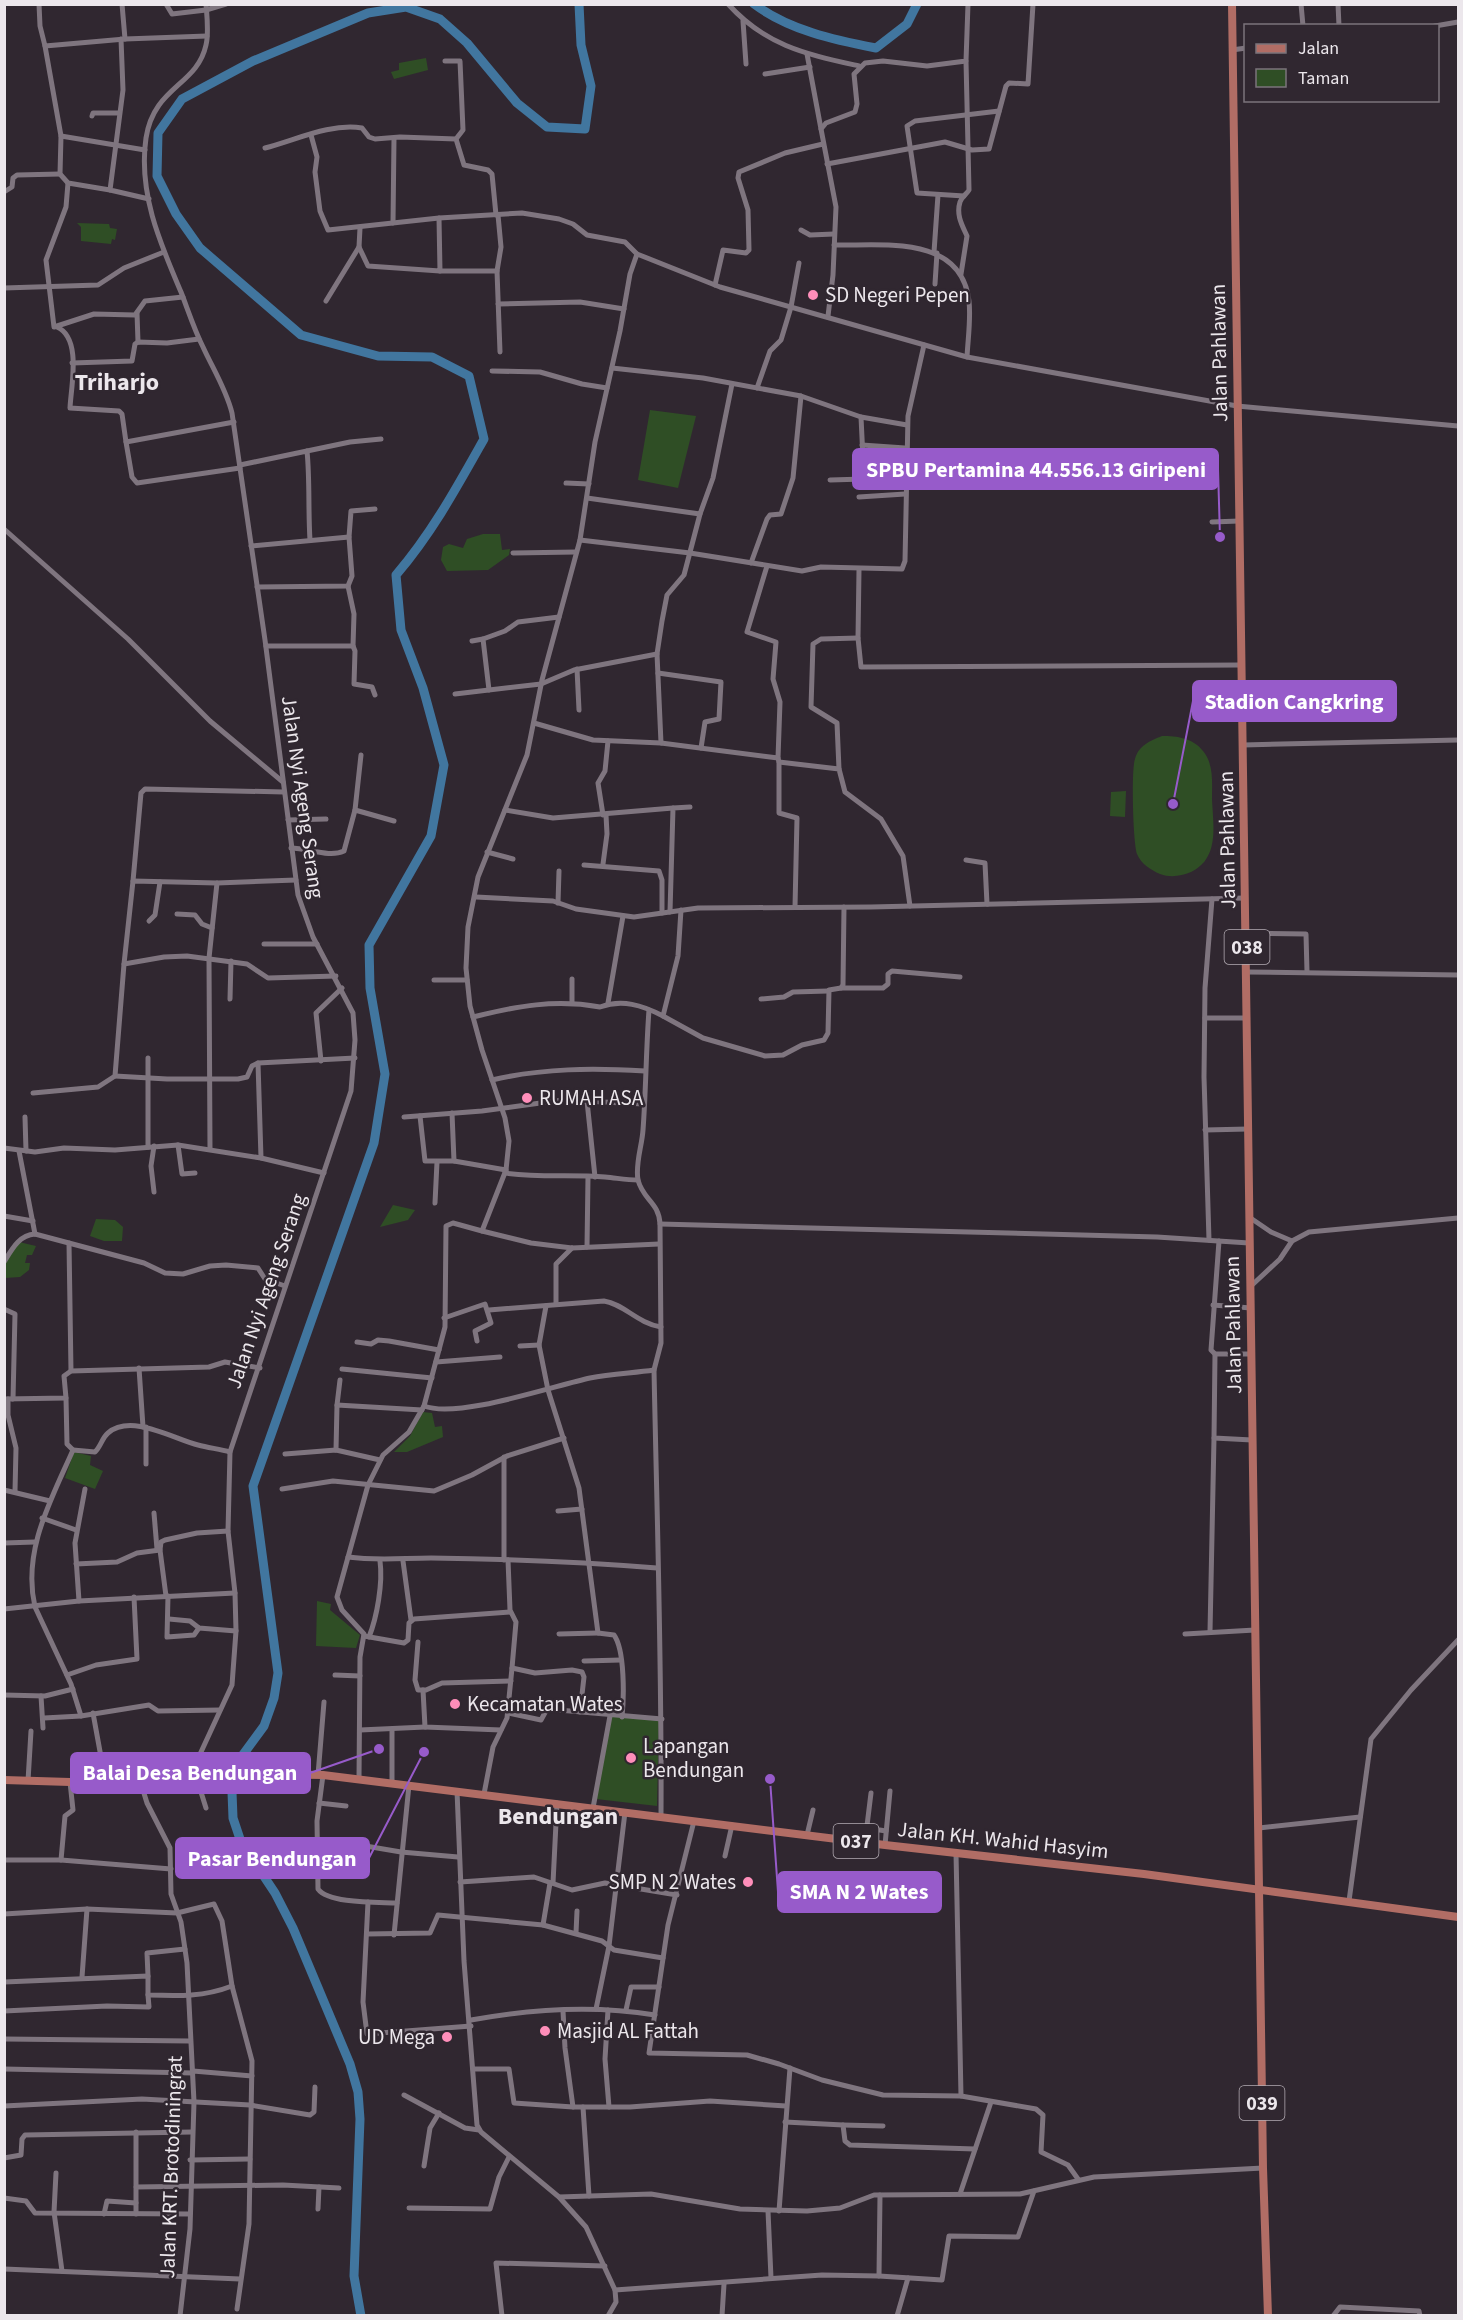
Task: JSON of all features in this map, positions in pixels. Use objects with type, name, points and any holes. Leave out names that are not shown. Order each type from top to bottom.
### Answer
[{"type":"main road","name":"Jalan Pahlawan","points":[[1232,4],[1247,933],[1249,1217],[1246,1242],[1251,1286],[1251,1630],[1260,1890]]},
{"type":"main road","name":"Jalan KH. Wahid Hasyim","points":[[4,1780],[70,1782],[195,1773],[320,1775],[1260,1890],[1350,1894],[1458,1917]]},
{"type":"main road","name":"039","points":[[1260,1890],[1263,2168],[1268,2316]]},
{"type":"street","points":[[39,4],[40,26],[61,136],[60,174],[68,183],[148,198]]},
{"type":"street","points":[[110,190],[123,90],[122,4]]},
{"type":"street","points":[[165,4],[172,14],[226,4]]},
{"type":"street","points":[[728,4],[743,21],[766,37],[807,54],[859,66],[883,61],[927,66],[966,62]]},
{"type":"street","points":[[960,274],[967,236],[959,220],[960,201],[969,189],[966,62],[968,4]]},
{"type":"street","points":[[827,164],[945,142],[969,148],[989,149],[1007,85],[1028,84],[1033,4]]},
{"type":"street","points":[[1301,4],[1303,24]]},
{"type":"street","points":[[1338,4],[1339,24]]},
{"type":"street","name":"Jalan Nyi Ageng Serang","points":[[195,1773],[197,1760],[232,1686],[236,1631],[235,1593],[228,1531],[230,1452],[351,1091],[355,1058],[353,1013],[301,908],[291,848],[266,646],[234,422],[228,396],[199,339],[152,220],[144,171],[149,124],[156,105],[192,72],[205,50],[206,7]]},
{"type":"street","points":[[743,21],[746,64]]},
{"type":"street","points":[[1439,25],[1458,22]]},
{"type":"street","points":[[45,46],[123,39],[207,36]]},
{"type":"street","points":[[1232,50],[1244,48]]},
{"type":"street","points":[[807,54],[836,207],[828,316]]},
{"type":"street","points":[[445,61],[460,61],[463,130],[456,139]]},
{"type":"street","points":[[821,129],[826,123],[855,112],[857,104],[854,74],[859,66]]},
{"type":"street","points":[[765,74],[810,67]]},
{"type":"street","points":[[92,116],[98,111],[119,113]]},
{"type":"street","points":[[964,196],[917,194],[907,130],[910,122],[999,111]]},
{"type":"street","points":[[266,148],[310,135],[359,127],[372,139],[456,139]]},
{"type":"street","points":[[310,135],[317,158],[315,172],[324,225],[332,231],[439,218],[522,213],[559,219],[573,224],[587,235],[625,242],[637,254],[715,285],[968,357],[1238,406],[1458,426]]},
{"type":"street","points":[[61,136],[145,150]]},
{"type":"street","points":[[393,223],[394,138]]},
{"type":"street","points":[[456,139],[465,165],[488,170],[492,174],[501,247],[497,271],[500,352]]},
{"type":"street","points":[[715,285],[723,250],[746,253],[749,250],[748,210],[738,178],[739,172],[785,153],[823,144]]},
{"type":"street","points":[[4,192],[12,187],[13,178],[17,175],[60,174]]},
{"type":"street","points":[[68,183],[66,207],[46,260],[52,322],[63,330],[69,341],[72,363],[70,408],[119,411],[122,414],[132,477],[137,483],[240,467],[350,442],[381,439]]},
{"type":"street","points":[[935,284],[938,195]]},
{"type":"street","points":[[439,218],[440,271]]},
{"type":"street","points":[[360,228],[359,247],[366,263],[373,268],[497,271]]},
{"type":"street","points":[[801,230],[810,235],[834,234]]},
{"type":"street","points":[[834,245],[914,247],[935,253],[960,274],[969,298],[968,357]]},
{"type":"street","points":[[326,302],[359,247]]},
{"type":"street","points":[[4,288],[98,285],[124,268],[164,252]]},
{"type":"street","points":[[482,1232],[506,1172],[508,1141],[502,1109],[472,1017],[467,980],[468,927],[476,897],[478,878],[487,852],[524,767],[541,684],[580,540],[595,442],[630,274],[637,254]]},
{"type":"street","points":[[757,388],[770,351],[781,340],[791,307],[799,263]]},
{"type":"street","points":[[56,327],[94,314],[130,316],[137,313],[145,301],[183,297]]},
{"type":"street","points":[[498,304],[580,302],[624,309]]},
{"type":"street","points":[[72,363],[132,361],[135,344],[138,342],[137,313]]},
{"type":"street","points":[[138,342],[167,343],[199,339]]},
{"type":"street","points":[[580,540],[690,553],[802,571],[821,567],[859,570],[900,570],[904,568],[907,424],[924,345]]},
{"type":"street","points":[[612,368],[801,396],[861,417],[907,424]]},
{"type":"street","points":[[492,371],[540,372],[582,384],[608,388]]},
{"type":"street","points":[[661,743],[657,654],[666,598],[681,580],[690,553],[700,514],[713,478],[732,384]]},
{"type":"street","points":[[751,563],[767,519],[770,515],[781,514],[790,493],[801,396]]},
{"type":"street","points":[[830,480],[864,480],[861,417]]},
{"type":"street","points":[[126,442],[234,422]]},
{"type":"street","points":[[862,445],[905,448]]},
{"type":"street","points":[[307,451],[311,482],[310,540]]},
{"type":"street","points":[[566,483],[589,484]]},
{"type":"street","points":[[859,497],[905,494]]},
{"type":"street","points":[[587,498],[700,514]]},
{"type":"street","points":[[375,509],[351,511],[349,537],[352,576],[348,586],[354,614],[352,646],[355,651],[354,684],[372,687],[375,695]]},
{"type":"street","points":[[1212,522],[1239,521]]},
{"type":"street","points":[[4,529],[128,639],[210,721],[283,782]]},
{"type":"street","points":[[251,546],[349,537]]},
{"type":"street","points":[[513,553],[576,552]]},
{"type":"street","points":[[767,566],[747,632],[776,642],[773,679],[780,702],[779,813],[798,818],[795,908]]},
{"type":"street","points":[[859,570],[860,664],[867,668],[1241,665]]},
{"type":"street","points":[[257,587],[348,586]]},
{"type":"street","points":[[472,641],[506,631],[518,622],[559,617]]},
{"type":"street","points":[[858,638],[821,639],[813,644],[811,707],[837,723],[839,769],[845,792],[880,819],[903,856],[910,906]]},
{"type":"street","points":[[483,639],[489,690]]},
{"type":"street","points":[[266,646],[352,646]]},
{"type":"street","points":[[455,694],[541,684],[577,669],[657,654]]},
{"type":"street","points":[[577,669],[579,710]]},
{"type":"street","points":[[658,673],[721,682],[719,719],[705,722],[701,748]]},
{"type":"street","points":[[534,723],[588,739],[661,743],[839,769]]},
{"type":"street","points":[[1243,745],[1458,740]]},
{"type":"street","points":[[603,864],[607,834],[598,783],[605,771],[608,741]]},
{"type":"street","points":[[291,848],[313,849],[334,854],[344,851],[355,810],[361,755]]},
{"type":"street","points":[[115,1076],[141,793],[144,789],[284,792]]},
{"type":"street","points":[[505,810],[553,818],[690,807]]},
{"type":"street","points":[[670,912],[673,808]]},
{"type":"street","points":[[355,810],[394,821]]},
{"type":"street","points":[[288,820],[326,819]]},
{"type":"street","points":[[487,852],[513,859]]},
{"type":"street","points":[[966,860],[985,863],[987,904]]},
{"type":"street","points":[[584,865],[603,864],[659,871],[662,880],[662,913]]},
{"type":"street","points":[[558,903],[559,871]]},
{"type":"street","points":[[133,881],[217,883],[296,880]]},
{"type":"street","points":[[149,921],[155,915],[160,882]]},
{"type":"street","points":[[210,1149],[209,958],[217,883]]},
{"type":"street","points":[[476,897],[558,903],[576,909],[623,916],[713,907],[795,908],[1245,898]]},
{"type":"street","points":[[1209,1240],[1204,1018],[1212,899]]},
{"type":"street","points":[[841,988],[844,907]]},
{"type":"street","points":[[663,1016],[678,956],[681,910]]},
{"type":"street","points":[[177,914],[195,915],[202,924],[212,928]]},
{"type":"street","points":[[608,1003],[623,916]]},
{"type":"street","points":[[1247,933],[1306,934],[1307,972]]},
{"type":"street","points":[[264,944],[317,944]]},
{"type":"street","points":[[124,964],[172,956],[209,958],[251,966],[268,978],[336,976]]},
{"type":"street","points":[[230,999],[231,962]]},
{"type":"street","points":[[761,999],[784,997],[793,992],[828,991],[830,988],[883,988],[888,984],[888,974],[892,971],[960,977]]},
{"type":"street","points":[[1247,972],[1458,975]]},
{"type":"street","points":[[572,979],[572,1003]]},
{"type":"street","points":[[434,980],[467,980]]},
{"type":"street","points":[[321,1060],[316,1013],[342,988]]},
{"type":"street","points":[[472,1017],[520,1006],[572,1003],[600,1006],[608,1003],[630,1003],[663,1016],[709,1040],[765,1056],[777,1056],[826,1039],[828,991]]},
{"type":"street","points":[[649,1010],[638,1180],[645,1196],[658,1209],[660,1224],[661,1343],[654,1371],[662,1719],[661,1816]]},
{"type":"street","points":[[1204,1018],[1247,1017]]},
{"type":"street","points":[[148,1058],[151,1166],[154,1192]]},
{"type":"street","points":[[33,1093],[98,1087],[115,1076],[211,1079],[248,1077],[252,1066],[258,1063],[355,1058]]},
{"type":"street","points":[[258,1063],[261,1158]]},
{"type":"street","points":[[492,1080],[524,1072],[554,1069],[645,1071]]},
{"type":"street","points":[[404,1117],[502,1109],[533,1102],[587,1101],[644,1104]]},
{"type":"street","points":[[587,1101],[595,1177]]},
{"type":"street","points":[[452,1113],[454,1161]]},
{"type":"street","points":[[420,1116],[424,1158],[427,1162],[454,1161],[550,1178],[595,1177],[620,1181],[638,1180]]},
{"type":"street","points":[[25,1117],[26,1151]]},
{"type":"street","points":[[1205,1130],[1248,1129]]},
{"type":"street","points":[[4,1148],[18,1151],[64,1148],[115,1150],[178,1145],[261,1158],[324,1173]]},
{"type":"street","points":[[178,1145],[182,1174],[195,1173]]},
{"type":"street","points":[[18,1151],[36,1234]]},
{"type":"street","points":[[435,1203],[437,1162]]},
{"type":"street","points":[[587,1247],[588,1177]]},
{"type":"street","points":[[4,1216],[33,1221]]},
{"type":"street","points":[[1249,1217],[1271,1232],[1292,1241]]},
{"type":"street","points":[[1251,1286],[1280,1259],[1292,1241],[1309,1232],[1458,1218]]},
{"type":"street","points":[[367,1637],[342,1610],[337,1600],[368,1485],[380,1460],[409,1432],[423,1408],[432,1378],[444,1318],[446,1226],[453,1223],[531,1243],[572,1248],[659,1244]]},
{"type":"street","points":[[660,1224],[1246,1242]]},
{"type":"street","points":[[4,1262],[15,1245],[24,1237],[36,1234],[144,1263],[165,1273],[183,1274],[210,1266],[226,1265],[258,1268],[265,1279],[285,1286]]},
{"type":"street","points":[[1210,1632],[1215,1354],[1210,1345],[1219,1241]]},
{"type":"street","points":[[69,1243],[71,1371]]},
{"type":"street","points":[[556,1304],[555,1268],[559,1260],[572,1248]]},
{"type":"street","points":[[489,1310],[611,1302],[636,1319],[661,1327]]},
{"type":"street","points":[[444,1318],[481,1304],[485,1305],[489,1310],[491,1323],[475,1331],[477,1341]]},
{"type":"street","points":[[546,1305],[540,1345],[548,1390],[575,1470],[598,1633]]},
{"type":"street","points":[[1213,1305],[1251,1308]]},
{"type":"street","points":[[4,1309],[15,1314],[8,1399],[8,1414],[16,1448],[15,1491]]},
{"type":"street","points":[[357,1342],[371,1344],[378,1340],[389,1341],[439,1350]]},
{"type":"street","points":[[520,1346],[540,1345]]},
{"type":"street","points":[[1215,1354],[1251,1354]]},
{"type":"street","points":[[436,1362],[500,1357]]},
{"type":"street","points":[[230,1452],[197,1445],[144,1427],[112,1430],[106,1433],[95,1452],[73,1450],[67,1444],[64,1376],[71,1371],[209,1367],[225,1362],[260,1368]]},
{"type":"street","points":[[139,1368],[146,1464]]},
{"type":"street","points":[[342,1369],[432,1378]]},
{"type":"street","points":[[337,1405],[450,1408],[548,1390],[590,1378],[654,1371]]},
{"type":"street","points":[[336,1450],[340,1380]]},
{"type":"street","points":[[8,1399],[66,1398]]},
{"type":"street","points":[[282,1489],[324,1481],[434,1491],[472,1475],[504,1457],[564,1438]]},
{"type":"street","points":[[1214,1438],[1252,1440]]},
{"type":"street","points":[[73,1450],[42,1518],[35,1542],[33,1594],[35,1607],[73,1689],[81,1716]]},
{"type":"street","points":[[285,1454],[336,1450],[380,1460]]},
{"type":"street","points":[[484,1794],[493,1747],[508,1713],[516,1622],[510,1612],[506,1560],[504,1457]]},
{"type":"street","points":[[79,1600],[76,1530],[84,1489]]},
{"type":"street","points":[[4,1490],[50,1501]]},
{"type":"street","points":[[558,1511],[582,1509]]},
{"type":"street","points":[[154,1513],[167,1596],[169,1619],[167,1637],[194,1635],[199,1628]]},
{"type":"street","points":[[42,1518],[76,1530]]},
{"type":"street","points":[[158,1550],[161,1542],[165,1540],[197,1533],[228,1531]]},
{"type":"street","points":[[4,1543],[35,1542]]},
{"type":"street","points":[[76,1564],[117,1562],[137,1553],[158,1550]]},
{"type":"street","points":[[348,1557],[380,1561],[431,1558],[589,1562],[657,1568]]},
{"type":"street","points":[[359,1779],[360,1653],[367,1637],[379,1587],[380,1561]]},
{"type":"street","points":[[367,1637],[406,1642],[411,1620],[402,1561]]},
{"type":"street","points":[[4,1609],[79,1600],[235,1593]]},
{"type":"street","points":[[67,1676],[96,1665],[137,1659],[134,1597]]},
{"type":"street","points":[[411,1620],[510,1612]]},
{"type":"street","points":[[169,1619],[190,1621],[199,1628],[236,1631]]},
{"type":"street","points":[[1185,1634],[1251,1630]]},
{"type":"street","points":[[559,1634],[572,1636],[598,1633],[616,1636],[621,1660],[622,1717]]},
{"type":"street","points":[[1350,1894],[1371,1739],[1411,1690],[1458,1640]]},
{"type":"street","points":[[418,1642],[415,1686],[423,1690],[442,1683],[511,1681]]},
{"type":"street","points":[[585,1661],[621,1660]]},
{"type":"street","points":[[512,1668],[535,1673],[572,1670],[582,1672],[584,1677],[580,1712]]},
{"type":"street","points":[[335,1675],[360,1676]]},
{"type":"street","points":[[4,1695],[41,1696],[73,1689]]},
{"type":"street","points":[[423,1690],[425,1727]]},
{"type":"street","points":[[41,1696],[43,1728]]},
{"type":"street","points":[[324,1702],[317,1840],[317,1884],[320,1893],[343,1900],[397,1903]]},
{"type":"street","points":[[44,1718],[81,1716],[149,1705],[158,1711],[220,1710]]},
{"type":"street","points":[[508,1713],[541,1720],[547,1709],[662,1719]]},
{"type":"street","points":[[93,1713],[105,1779]]},
{"type":"street","points":[[593,1808],[610,1716]]},
{"type":"street","points":[[360,1730],[425,1727],[501,1730]]},
{"type":"street","points":[[392,1729],[392,1784]]},
{"type":"street","points":[[28,1781],[31,1731]]},
{"type":"street","points":[[195,1773],[206,1808]]},
{"type":"street","name":"Jalan KRT. Brotodiningrat","points":[[139,1776],[151,1812],[168,1841],[171,1894],[184,1949],[188,1996],[194,2102],[186,2276],[180,2316]]},
{"type":"street","points":[[61,1860],[65,1816],[73,1810],[70,1782]]},
{"type":"street","points":[[394,1935],[409,1785]]},
{"type":"street","points":[[457,1791],[458,1857],[476,2121],[480,2130],[509,2157],[559,2197],[589,2232],[615,2290],[616,2302],[608,2316]]},
{"type":"street","points":[[885,1845],[890,1791]]},
{"type":"street","points":[[865,1842],[871,1792]]},
{"type":"street","points":[[319,1803],[346,1806]]},
{"type":"street","points":[[543,1925],[551,1883],[556,1803]]},
{"type":"street","points":[[807,1835],[813,1810]]},
{"type":"street","points":[[596,2009],[609,1946],[625,1812]]},
{"type":"street","points":[[1259,1828],[1359,1817]]},
{"type":"street","points":[[694,1821],[663,1958],[649,2054],[735,2054],[762,2058],[822,2080],[883,2095],[961,2096],[1042,2113],[1040,2151],[1068,2164],[1078,2180]]},
{"type":"street","points":[[725,1856],[732,1825]]},
{"type":"street","points":[[867,1828],[886,1830]]},
{"type":"street","points":[[296,1841],[317,1840],[401,1852],[458,1857]]},
{"type":"street","points":[[956,1854],[961,2096]]},
{"type":"street","points":[[4,1860],[61,1860],[171,1869]]},
{"type":"street","points":[[460,1882],[534,1877],[572,1890],[597,1884],[617,1884],[677,1895]]},
{"type":"street","points":[[368,1902],[363,2002],[367,2034],[471,2023],[520,2011],[596,2009],[626,2010],[655,2015]]},
{"type":"street","points":[[4,1914],[87,1909],[177,1913],[214,1904],[222,1921],[232,1986],[251,2049],[248,2238],[237,2309]]},
{"type":"street","points":[[82,1977],[87,1909]]},
{"type":"street","points":[[576,1933],[577,1911]]},
{"type":"street","points":[[367,1934],[430,1934],[438,1915],[462,1915],[543,1925],[602,1941],[614,1950],[663,1958]]},
{"type":"street","points":[[4,2011],[107,2006],[149,2007],[147,1953],[184,1949]]},
{"type":"street","points":[[4,1982],[148,1976]]},
{"type":"street","points":[[148,1995],[212,1994],[232,1986]]},
{"type":"street","points":[[626,2010],[632,1987],[659,1987]]},
{"type":"street","points":[[563,2010],[565,2048],[573,2107]]},
{"type":"street","points":[[608,2010],[605,2059],[609,2106]]},
{"type":"street","points":[[4,2040],[190,2041]]},
{"type":"street","points":[[779,2211],[790,2068]]},
{"type":"street","points":[[4,2069],[193,2072],[252,2076]]},
{"type":"street","points":[[473,2069],[509,2069],[513,2103],[583,2107],[710,2101],[786,2106]]},
{"type":"street","points":[[4,2106],[142,2099],[250,2105],[310,2115],[314,2112],[315,2087]]},
{"type":"street","points":[[404,2095],[465,2128],[480,2130]]},
{"type":"street","points":[[960,2194],[991,2102]]},
{"type":"street","points":[[583,2107],[589,2196]]},
{"type":"street","points":[[424,2166],[430,2128],[439,2113]]},
{"type":"street","points":[[785,2122],[883,2126]]},
{"type":"street","points":[[843,2125],[844,2139],[848,2144],[975,2149]]},
{"type":"street","points":[[136,2132],[136,2214]]},
{"type":"street","points":[[4,2157],[21,2155],[22,2139],[25,2135],[192,2132]]},
{"type":"street","points":[[409,2208],[490,2208],[509,2157]]},
{"type":"street","points":[[190,2160],[249,2159]]},
{"type":"street","points":[[559,2197],[651,2194],[779,2211],[840,2208],[866,2197],[880,2195],[1020,2194],[1078,2180],[1263,2168]]},
{"type":"street","points":[[56,2173],[54,2212],[62,2271]]},
{"type":"street","points":[[136,2187],[339,2188]]},
{"type":"street","points":[[318,2209],[319,2187]]},
{"type":"street","points":[[615,2290],[724,2284],[771,2278],[879,2276],[944,2278],[950,2235],[1018,2237],[1034,2191]]},
{"type":"street","points":[[879,2276],[880,2195]]},
{"type":"street","points":[[4,2199],[26,2201],[33,2212],[190,2214]]},
{"type":"street","points":[[104,2214],[106,2202],[136,2203]]},
{"type":"street","points":[[768,2211],[771,2278]]},
{"type":"street","points":[[502,2316],[496,2263],[605,2266]]},
{"type":"street","points":[[4,2269],[240,2279]]},
{"type":"street","points":[[897,2316],[908,2278]]},
{"type":"street","points":[[722,2316],[724,2284]]},
{"type":"street","points":[[1333,2316],[1336,2309],[1340,2307],[1400,2313],[1419,2311],[1420,2316]]},
{"type":"green space","points":[[426,58],[428,70],[394,79],[391,72],[399,70],[399,63]]},
{"type":"green space","points":[[77,223],[109,224],[110,228],[117,229],[115,240],[112,239],[111,244],[81,241],[81,227]]},
{"type":"green space","points":[[650,410],[696,416],[678,488],[638,480]]},
{"type":"green space","points":[[483,534],[500,534],[502,550],[510,549],[509,555],[488,570],[447,571],[441,560],[443,547],[449,544],[463,548],[467,539]]},
{"type":"green space","points":[[1162,736],[1179,737],[1194,743],[1207,756],[1212,774],[1213,840],[1211,850],[1200,866],[1191,872],[1176,876],[1160,874],[1144,864],[1137,854],[1134,836],[1135,759],[1142,747]]},
{"type":"green space","points":[[1126,791],[1125,817],[1110,816],[1111,792]]},
{"type":"green space","points":[[393,1205],[415,1210],[408,1220],[380,1227]]},
{"type":"green space","points":[[96,1219],[115,1220],[123,1227],[122,1241],[104,1241],[90,1236]]},
{"type":"green space","points":[[19,1242],[36,1246],[32,1255],[27,1255],[25,1263],[30,1263],[29,1270],[20,1277],[5,1278],[4,1259]]},
{"type":"green space","points":[[423,1412],[432,1413],[435,1427],[442,1426],[443,1437],[407,1452],[394,1452],[410,1436]]},
{"type":"green space","points":[[74,1452],[91,1456],[90,1465],[103,1471],[95,1489],[65,1478]]},
{"type":"green space","points":[[317,1601],[331,1604],[330,1610],[360,1635],[356,1648],[316,1646]]},
{"type":"green space","name":"Lapangan Bendungan","points":[[612,1716],[659,1718],[657,1806],[596,1799]]},
{"type":"waterway","points":[[361,2316],[354,2276],[360,2119],[358,2092],[350,2064],[293,1928],[275,1893],[241,1842],[233,1818],[232,1792],[242,1756],[264,1726],[274,1698],[278,1673],[253,1486],[374,1143],[385,1074],[370,988],[369,945],[431,836],[444,765],[423,688],[401,630],[396,575],[433,526],[484,439],[469,376],[432,357],[378,356],[301,335],[200,248],[176,214],[157,176],[158,133],[182,99],[253,61],[368,13],[406,7],[440,19],[467,43],[517,103],[547,127],[585,129],[591,86],[581,45],[579,4]]},
{"type":"waterway","points":[[754,4],[782,21],[812,33],[876,48],[907,24],[917,4]]},
{"type":"place","name":"SD Negeri Pepen","points":[[813,295]]},
{"type":"place","name":"SPBU Pertamina 44.556.13 Giripeni","points":[[1220,537]]},
{"type":"place","name":"Stadion Cangkring","points":[[1173,804]]},
{"type":"place","name":"RUMAH ASA","points":[[527,1098]]},
{"type":"place","name":"Kecamatan Wates","points":[[455,1704]]},
{"type":"place","name":"Balai Desa Bendungan","points":[[379,1749]]},
{"type":"place","name":"Pasar Bendungan","points":[[424,1752]]},
{"type":"place","name":"Lapangan Bendungan","points":[[631,1758]]},
{"type":"place","name":"SMA N 2 Wates","points":[[770,1779]]},
{"type":"place","name":"SMP N 2 Wates","points":[[748,1882]]},
{"type":"place","name":"Masjid AL Fattah","points":[[545,2031]]},
{"type":"place","name":"UD Mega","points":[[447,2037]]},
{"type":"district","name":"Triharjo","points":[[117,382]]},
{"type":"district","name":"Bendungan","points":[[558,1816]]}]
